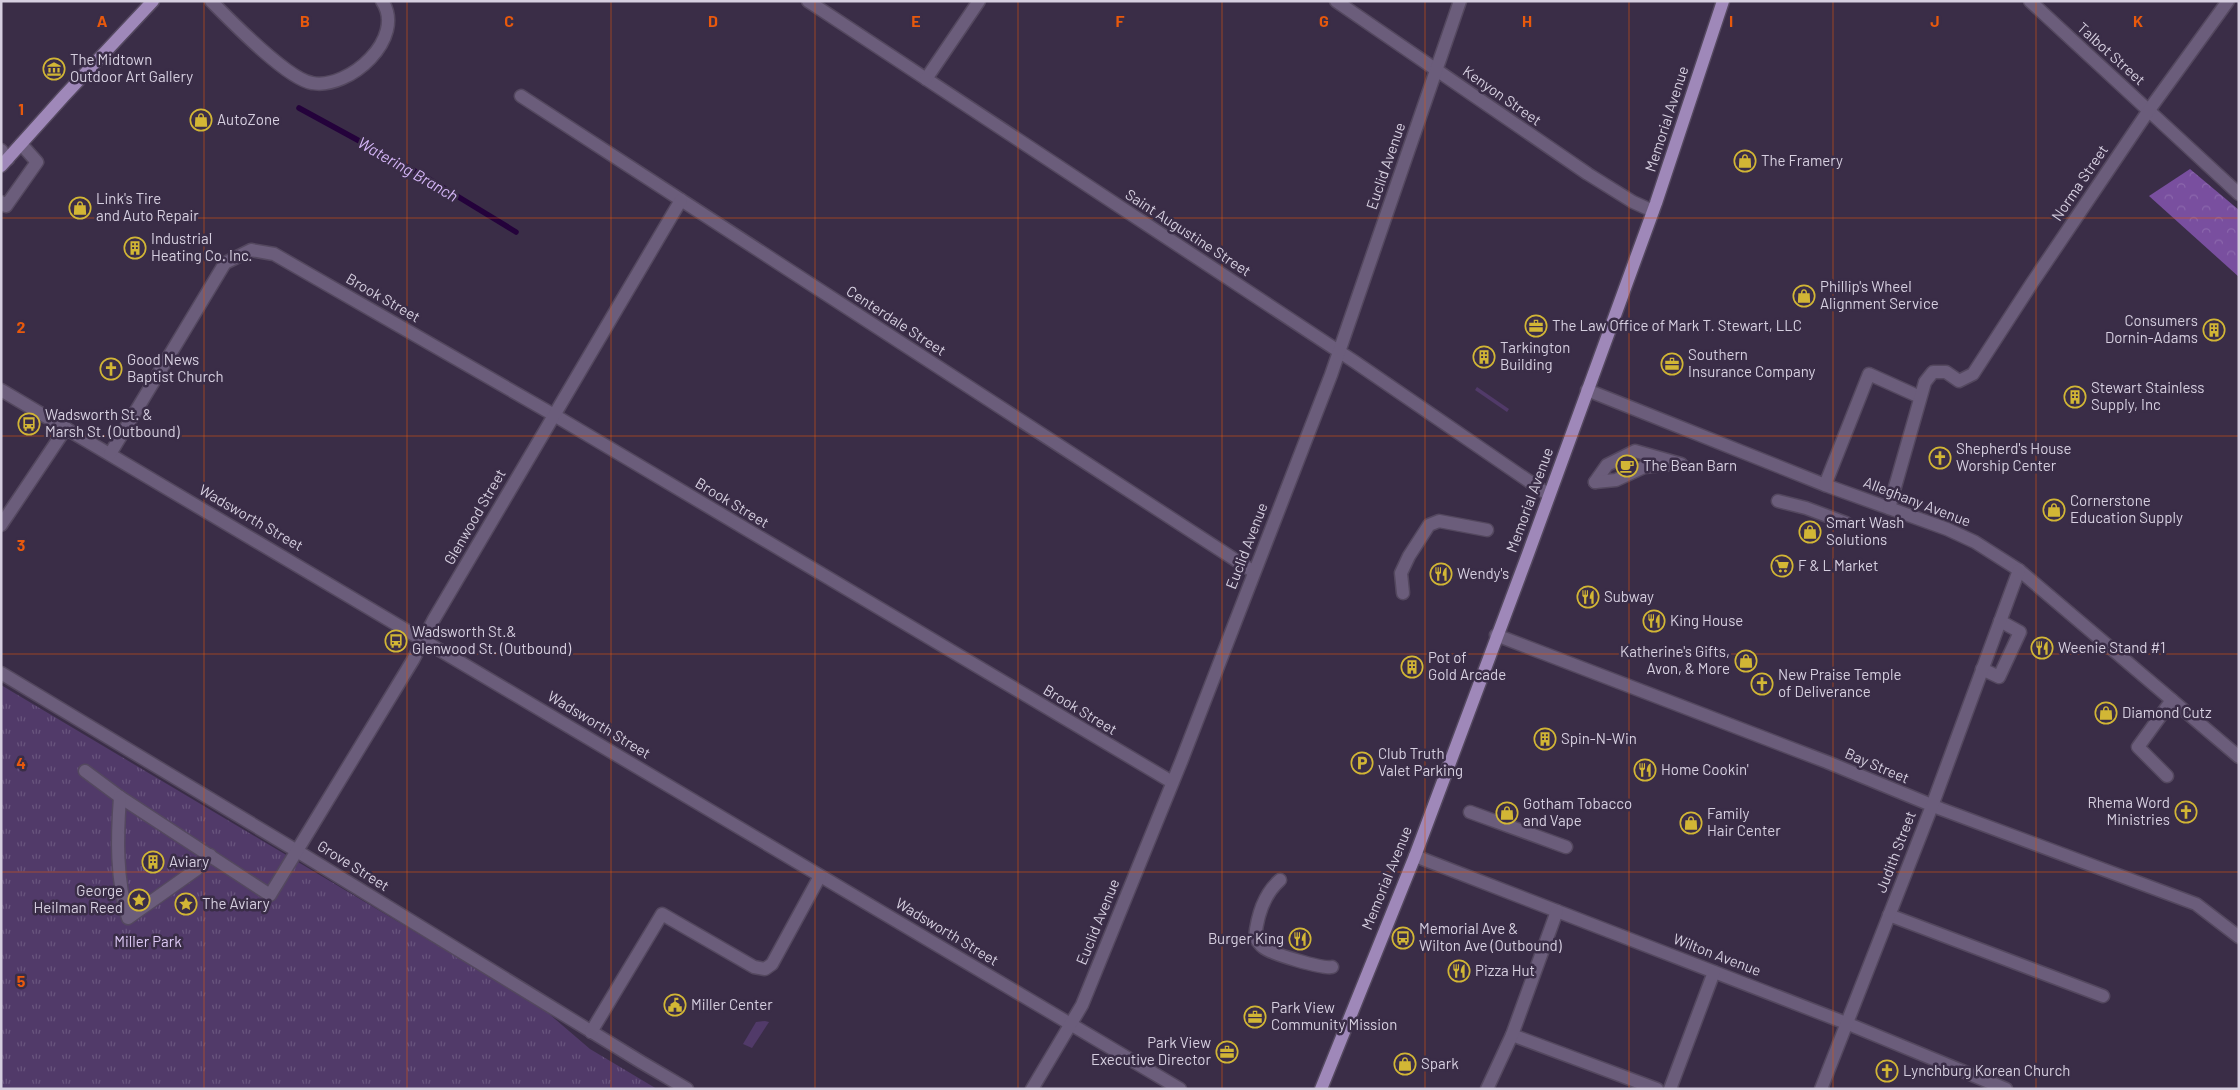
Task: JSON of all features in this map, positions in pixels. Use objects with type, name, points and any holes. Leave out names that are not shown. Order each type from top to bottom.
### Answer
[{"type":"main road","points":[[3,160],[21,144],[153,1]]},
{"type":"main road","name":"Memorial Avenue","points":[[1321,1089],[1414,856],[1549,494],[1653,211],[1723,1]]},
{"type":"street","points":[[210,1],[248,38],[297,77],[310,83],[327,84],[341,80],[373,58],[388,30],[387,9],[382,1]]},
{"type":"street","name":"Saint Augustine Street","points":[[808,1],[1338,351],[1549,494]]},
{"type":"street","points":[[926,79],[979,1]]},
{"type":"street","name":"Kenyon Street","points":[[1336,1],[1588,174],[1632,202],[1653,211]]},
{"type":"street","name":"Euclid Avenue","points":[[1032,1089],[1082,1004],[1172,782],[1338,351],[1460,1]]},
{"type":"street","name":"Talbot Street","points":[[2030,1],[2239,194]]},
{"type":"street","name":"Norma Street","points":[[1920,397],[1925,382],[1933,372],[1946,372],[1959,381],[1968,378],[1980,366],[2032,283],[2149,110],[2228,1]]},
{"type":"street","name":"Centerdale Street","points":[[521,96],[1254,572]]},
{"type":"street","points":[[1,202],[6,206],[37,162],[21,144]]},
{"type":"street","name":"Glenwood Street","points":[[210,855],[270,895],[423,640],[681,200]]},
{"type":"street","name":"Brook Street","points":[[110,454],[225,263],[251,250],[274,254],[554,415],[1172,782]]},
{"type":"street","points":[[1824,485],[1869,374],[1920,397],[1889,508]]},
{"type":"street","name":"Wadsworth Street","points":[[1,390],[1180,1089]]},
{"type":"street","name":"Alleghany Avenue","points":[[1587,390],[1824,485],[1947,529],[1975,542],[2019,570],[2239,757]]},
{"type":"street","points":[[1,525],[66,428]]},
{"type":"street","points":[[1635,451],[1681,464],[1644,467],[1616,480],[1596,482],[1607,465],[1635,451]]},
{"type":"street","points":[[1778,501],[1806,508],[1846,523]]},
{"type":"street","points":[[1403,593],[1401,572],[1429,525],[1439,521],[1487,530]]},
{"type":"street","name":"Judith Street","points":[[1821,1089],[1932,806],[2019,570]]},
{"type":"street","points":[[1982,669],[1999,677],[2020,632],[2000,621]]},
{"type":"street","name":"Bay Street","points":[[1496,635],[1827,762],[1932,806],[2196,904],[2239,937]]},
{"type":"street","name":"Grove Street","points":[[1,673],[297,850],[591,1032],[687,1089]]},
{"type":"street","points":[[2167,776],[2138,747],[2172,700]]},
{"type":"street","points":[[85,771],[120,797],[210,855],[197,869],[128,918],[123,901],[117,835],[120,797]]},
{"type":"street","points":[[1470,812],[1566,848]]},
{"type":"street","name":"Wilton Avenue","points":[[1414,856],[1846,1023],[2006,1089]]},
{"type":"street","points":[[591,1032],[662,914],[754,966],[765,969],[772,964],[820,876]]},
{"type":"street","points":[[1280,880],[1272,887],[1265,900],[1256,924],[1256,938],[1262,947],[1272,953],[1315,966],[1332,967]]},
{"type":"street","points":[[1487,1089],[1512,1035],[1557,911]]},
{"type":"street","points":[[1889,915],[2103,996]]},
{"type":"street","points":[[1670,1089],[1714,972]]},
{"type":"street","points":[[1512,1035],[1656,1089]]},
{"type":"green space","points":[[2190,169],[2239,210],[2239,277],[2149,196]]},
{"type":"green space","points":[[1477,387],[1509,409],[1507,412],[1475,390]]},
{"type":"green space","name":"Miller Park","points":[[1,685],[541,1007],[590,1049],[657,1089],[1,1089]]},
{"type":"green space","points":[[756,1022],[769,1022],[752,1048],[743,1044]]},
{"type":"waterway","name":"Watering Branch","points":[[299,108],[429,179],[516,232]]},
{"type":"place","name":"The Midtown Outdoor Art Gallery","points":[[54,69]]},
{"type":"place","name":"AutoZone","points":[[201,120]]},
{"type":"place","name":"The Framery","points":[[1745,161]]},
{"type":"place","name":"Link's Tire and Auto Repair","points":[[80,208]]},
{"type":"place","name":"Industrial Heating Co. Inc.","points":[[135,248]]},
{"type":"place","name":"Phillip's Wheel Alignment Service","points":[[1804,296]]},
{"type":"place","name":"The Law Office of Mark T. Stewart, LLC","points":[[1536,326]]},
{"type":"place","name":"Consumers Dornin-Adams","points":[[2214,330]]},
{"type":"place","name":"Tarkington Building","points":[[1484,357]]},
{"type":"place","name":"Southern Insurance Company","points":[[1672,364]]},
{"type":"place","name":"Good News Baptist Church","points":[[111,369]]},
{"type":"place","name":"Stewart Stainless Supply, Inc","points":[[2075,397]]},
{"type":"place","name":"Wadsworth St. & Marsh St. (Outbound)","points":[[29,424]]},
{"type":"place","name":"Shepherd's House Worship Center","points":[[1940,458]]},
{"type":"place","name":"The Bean Barn","points":[[1627,466]]},
{"type":"place","name":"Cornerstone Education Supply","points":[[2054,510]]},
{"type":"place","name":"Smart Wash Solutions","points":[[1810,532]]},
{"type":"place","name":"F & L Market","points":[[1782,566]]},
{"type":"place","name":"Wendy's","points":[[1441,574]]},
{"type":"place","name":"Subway","points":[[1588,597]]},
{"type":"place","name":"King House","points":[[1654,621]]},
{"type":"place","name":"Wadsworth St.& Glenwood St. (Outbound)","points":[[396,641]]},
{"type":"place","name":"Weenie Stand #1","points":[[2042,648]]},
{"type":"place","name":"Katherine's Gifts, Avon, & More","points":[[1746,661]]},
{"type":"place","name":"Pot of Gold Arcade","points":[[1412,667]]},
{"type":"place","name":"New Praise Temple of Deliverance","points":[[1762,684]]},
{"type":"place","name":"Diamond Cutz","points":[[2106,713]]},
{"type":"place","name":"Spin-N-Win","points":[[1545,739]]},
{"type":"place","name":"Club Truth Valet Parking","points":[[1362,763]]},
{"type":"place","name":"Home Cookin'","points":[[1645,770]]},
{"type":"place","name":"Rhema Word Ministries","points":[[2186,812]]},
{"type":"place","name":"Gotham Tobacco and Vape","points":[[1507,813]]},
{"type":"place","name":"Family Hair Center","points":[[1691,823]]},
{"type":"place","name":"Aviary","points":[[153,862]]},
{"type":"place","name":"George Heilman Reed","points":[[139,900]]},
{"type":"place","name":"The Aviary","points":[[186,904]]},
{"type":"place","name":"Memorial Ave & Wilton Ave (Outbound)","points":[[1403,938]]},
{"type":"place","name":"Burger King","points":[[1300,939]]},
{"type":"place","name":"Pizza Hut","points":[[1459,971]]},
{"type":"place","name":"Miller Center","points":[[675,1005]]},
{"type":"place","name":"Park View Community Mission","points":[[1255,1017]]},
{"type":"place","name":"Park View Executive Director","points":[[1227,1052]]},
{"type":"place","name":"Spark","points":[[1405,1064]]},
{"type":"place","name":"Lynchburg Korean Church","points":[[1887,1071]]}]
